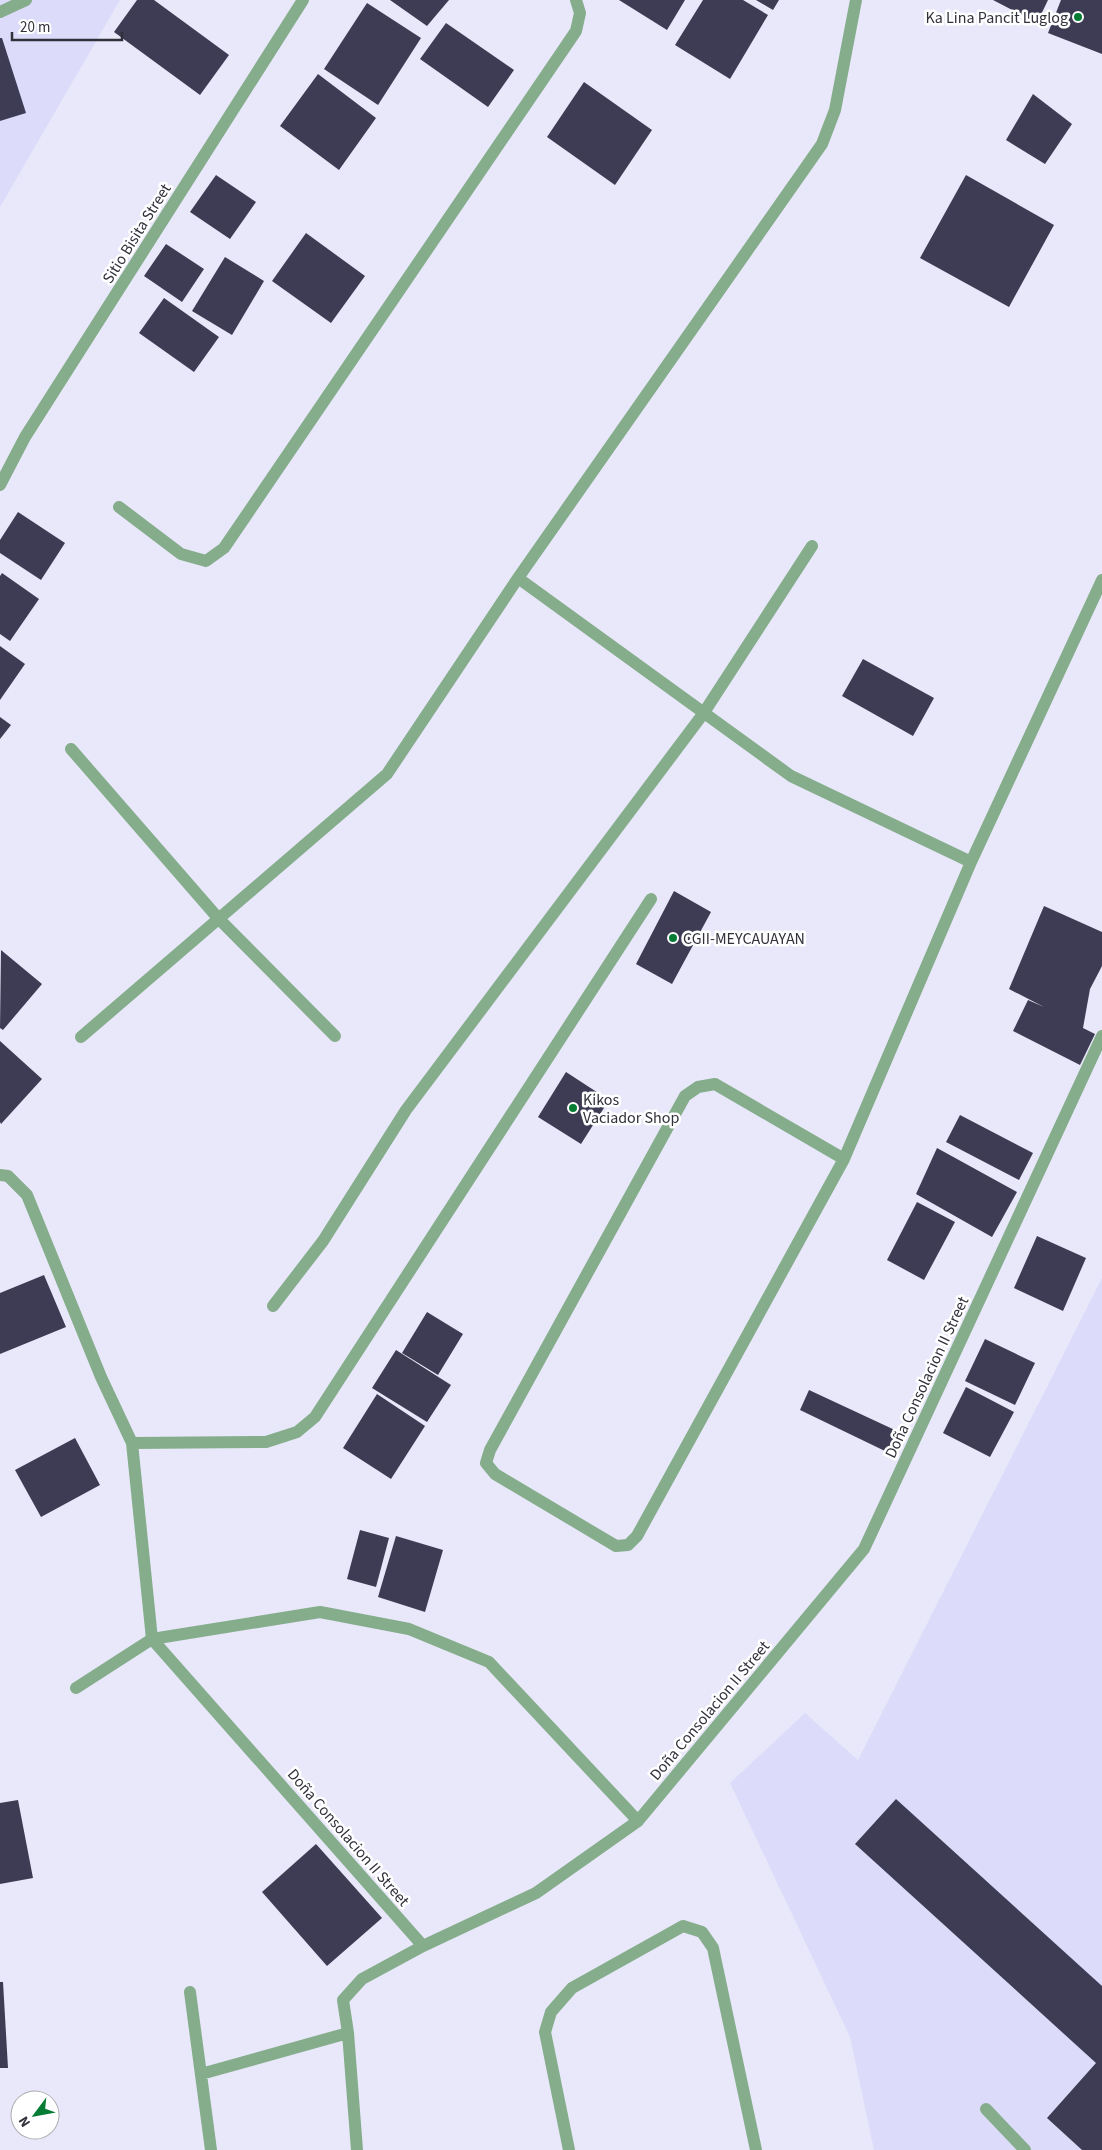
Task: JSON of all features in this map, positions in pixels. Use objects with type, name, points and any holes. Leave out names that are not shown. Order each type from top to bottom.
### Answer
[{"type":"street","points":[[0,12],[26,0]]},
{"type":"street","name":"Sitio Bisita Street","points":[[0,485],[31,428],[304,0]]},
{"type":"street","points":[[120,507],[181,554],[206,562],[224,548],[576,31],[580,13],[576,0]]},
{"type":"street","points":[[81,1037],[387,774],[518,578],[822,144],[835,110],[856,0]]},
{"type":"street","points":[[273,1306],[323,1241],[406,1110],[703,714],[812,546]]},
{"type":"street","points":[[518,578],[791,776],[971,862]]},
{"type":"street","points":[[844,1159],[715,1084],[698,1087],[686,1096],[490,1450],[486,1463],[495,1474],[616,1546],[628,1545],[637,1536],[844,1159],[971,862],[1102,580]]},
{"type":"street","points":[[71,750],[218,918],[335,1036]]},
{"type":"street","points":[[132,1443],[266,1442],[297,1432],[315,1417],[651,899]]},
{"type":"street","name":"Doña Consolacion II Street","points":[[152,1639],[424,1946],[536,1893],[638,1822],[864,1549],[1102,1036]]},
{"type":"street","points":[[0,1176],[8,1176],[27,1195],[101,1377],[132,1443],[152,1639]]},
{"type":"street","points":[[76,1688],[152,1639],[320,1612],[409,1629],[489,1662],[638,1822]]},
{"type":"street","points":[[569,2150],[545,2032],[551,2012],[572,1988],[683,1926],[702,1932],[713,1948],[756,2150]]},
{"type":"street","points":[[357,2150],[348,2033],[343,2000],[362,1979],[424,1946]]},
{"type":"street","points":[[190,1992],[212,2150]]},
{"type":"street","points":[[201,2074],[348,2033]]},
{"type":"street","points":[[986,2109],[1026,2150]]},
{"type":"shaded area","points":[[0,0],[120,0],[0,207]]},
{"type":"shaded area","points":[[1102,1278],[1102,2150],[874,2150],[850,2037],[730,1783],[805,1713],[858,1760]]},
{"type":"building","points":[[137,0],[154,0],[229,55],[200,95],[114,32]]},
{"type":"building","points":[[390,0],[449,0],[427,26]]},
{"type":"building","points":[[619,0],[685,0],[667,30]]},
{"type":"building","points":[[703,0],[743,0],[768,15],[730,79],[675,45]]},
{"type":"building","points":[[756,0],[779,0],[773,10]]},
{"type":"building","points":[[993,0],[1048,0],[1037,23]]},
{"type":"building","name":"Ka Lina Pancit Luglog","points":[[1061,0],[1102,0],[1102,54],[1048,33]]},
{"type":"building","points":[[367,3],[421,38],[378,105],[324,69]]},
{"type":"building","points":[[446,23],[514,70],[488,107],[420,59]]},
{"type":"building","points":[[0,38],[2,38],[26,113],[0,121]]},
{"type":"building","points":[[318,74],[376,118],[339,170],[280,126]]},
{"type":"building","points":[[584,82],[652,130],[615,185],[547,137]]},
{"type":"building","points":[[1033,94],[1072,124],[1045,164],[1006,140]]},
{"type":"building","points":[[216,175],[256,202],[230,239],[190,212]]},
{"type":"building","points":[[966,175],[1054,225],[1009,307],[920,258]]},
{"type":"building","points":[[306,233],[365,276],[331,323],[272,281]]},
{"type":"building","points":[[166,244],[204,269],[182,302],[144,276]]},
{"type":"building","points":[[225,257],[264,281],[232,335],[192,311]]},
{"type":"building","points":[[164,298],[219,337],[194,372],[139,333]]},
{"type":"building","points":[[18,512],[65,543],[41,580],[0,553],[0,540]]},
{"type":"building","points":[[2,573],[39,599],[10,641],[0,634],[0,576]]},
{"type":"building","points":[[0,646],[25,664],[0,700]]},
{"type":"building","points":[[863,659],[934,698],[913,736],[842,696]]},
{"type":"building","points":[[0,717],[11,725],[0,739]]},
{"type":"building","name":"CGII-MEYCAUAYAN","points":[[674,891],[711,912],[672,984],[636,964]]},
{"type":"building","points":[[1044,906],[1102,932],[1102,966],[1090,989],[1083,1028],[1095,1034],[1080,1065],[1013,1031],[1028,1000],[1044,1007],[1009,989]]},
{"type":"building","points":[[1,950],[42,984],[3,1030],[0,1028]]},
{"type":"building","points":[[0,1041],[42,1079],[1,1124],[0,1122]]},
{"type":"building","name":"Kikos Vaciador Shop","points":[[566,1072],[609,1100],[581,1144],[538,1117]]},
{"type":"building","points":[[960,1115],[1033,1153],[1019,1180],[946,1142]]},
{"type":"building","points":[[937,1148],[1017,1192],[992,1237],[916,1194]]},
{"type":"building","points":[[917,1202],[955,1222],[924,1280],[887,1260]]},
{"type":"building","points":[[1037,1236],[1086,1258],[1063,1311],[1014,1288]]},
{"type":"building","points":[[44,1275],[66,1327],[0,1354],[0,1293]]},
{"type":"building","points":[[427,1312],[463,1334],[438,1375],[402,1353]]},
{"type":"building","points":[[985,1339],[1035,1363],[1015,1405],[965,1381]]},
{"type":"building","points":[[396,1350],[451,1385],[427,1422],[372,1388]]},
{"type":"building","points":[[966,1387],[1014,1412],[990,1457],[943,1433]]},
{"type":"building","points":[[809,1390],[897,1431],[887,1452],[800,1410]]},
{"type":"building","points":[[377,1394],[425,1426],[391,1479],[343,1448]]},
{"type":"building","points":[[75,1438],[100,1485],[41,1517],[15,1470]]},
{"type":"building","points":[[360,1530],[389,1538],[376,1587],[347,1579]]},
{"type":"building","points":[[396,1536],[443,1550],[425,1612],[378,1597]]},
{"type":"building","points":[[896,1799],[1102,1986],[1102,2150],[1082,2150],[1047,2118],[1096,2063],[855,1844]]},
{"type":"building","points":[[18,1800],[33,1878],[0,1884],[0,1803]]},
{"type":"building","points":[[316,1844],[382,1918],[327,1966],[262,1892]]},
{"type":"building","points":[[0,1982],[3,1982],[8,2068],[0,2068]]},
{"type":"place","name":"Ka Lina Pancit Luglog","points":[[1078,17]]},
{"type":"place","name":"CGII-MEYCAUAYAN","points":[[673,938]]},
{"type":"place","name":"Kikos Vaciador Shop","points":[[573,1108]]}]
